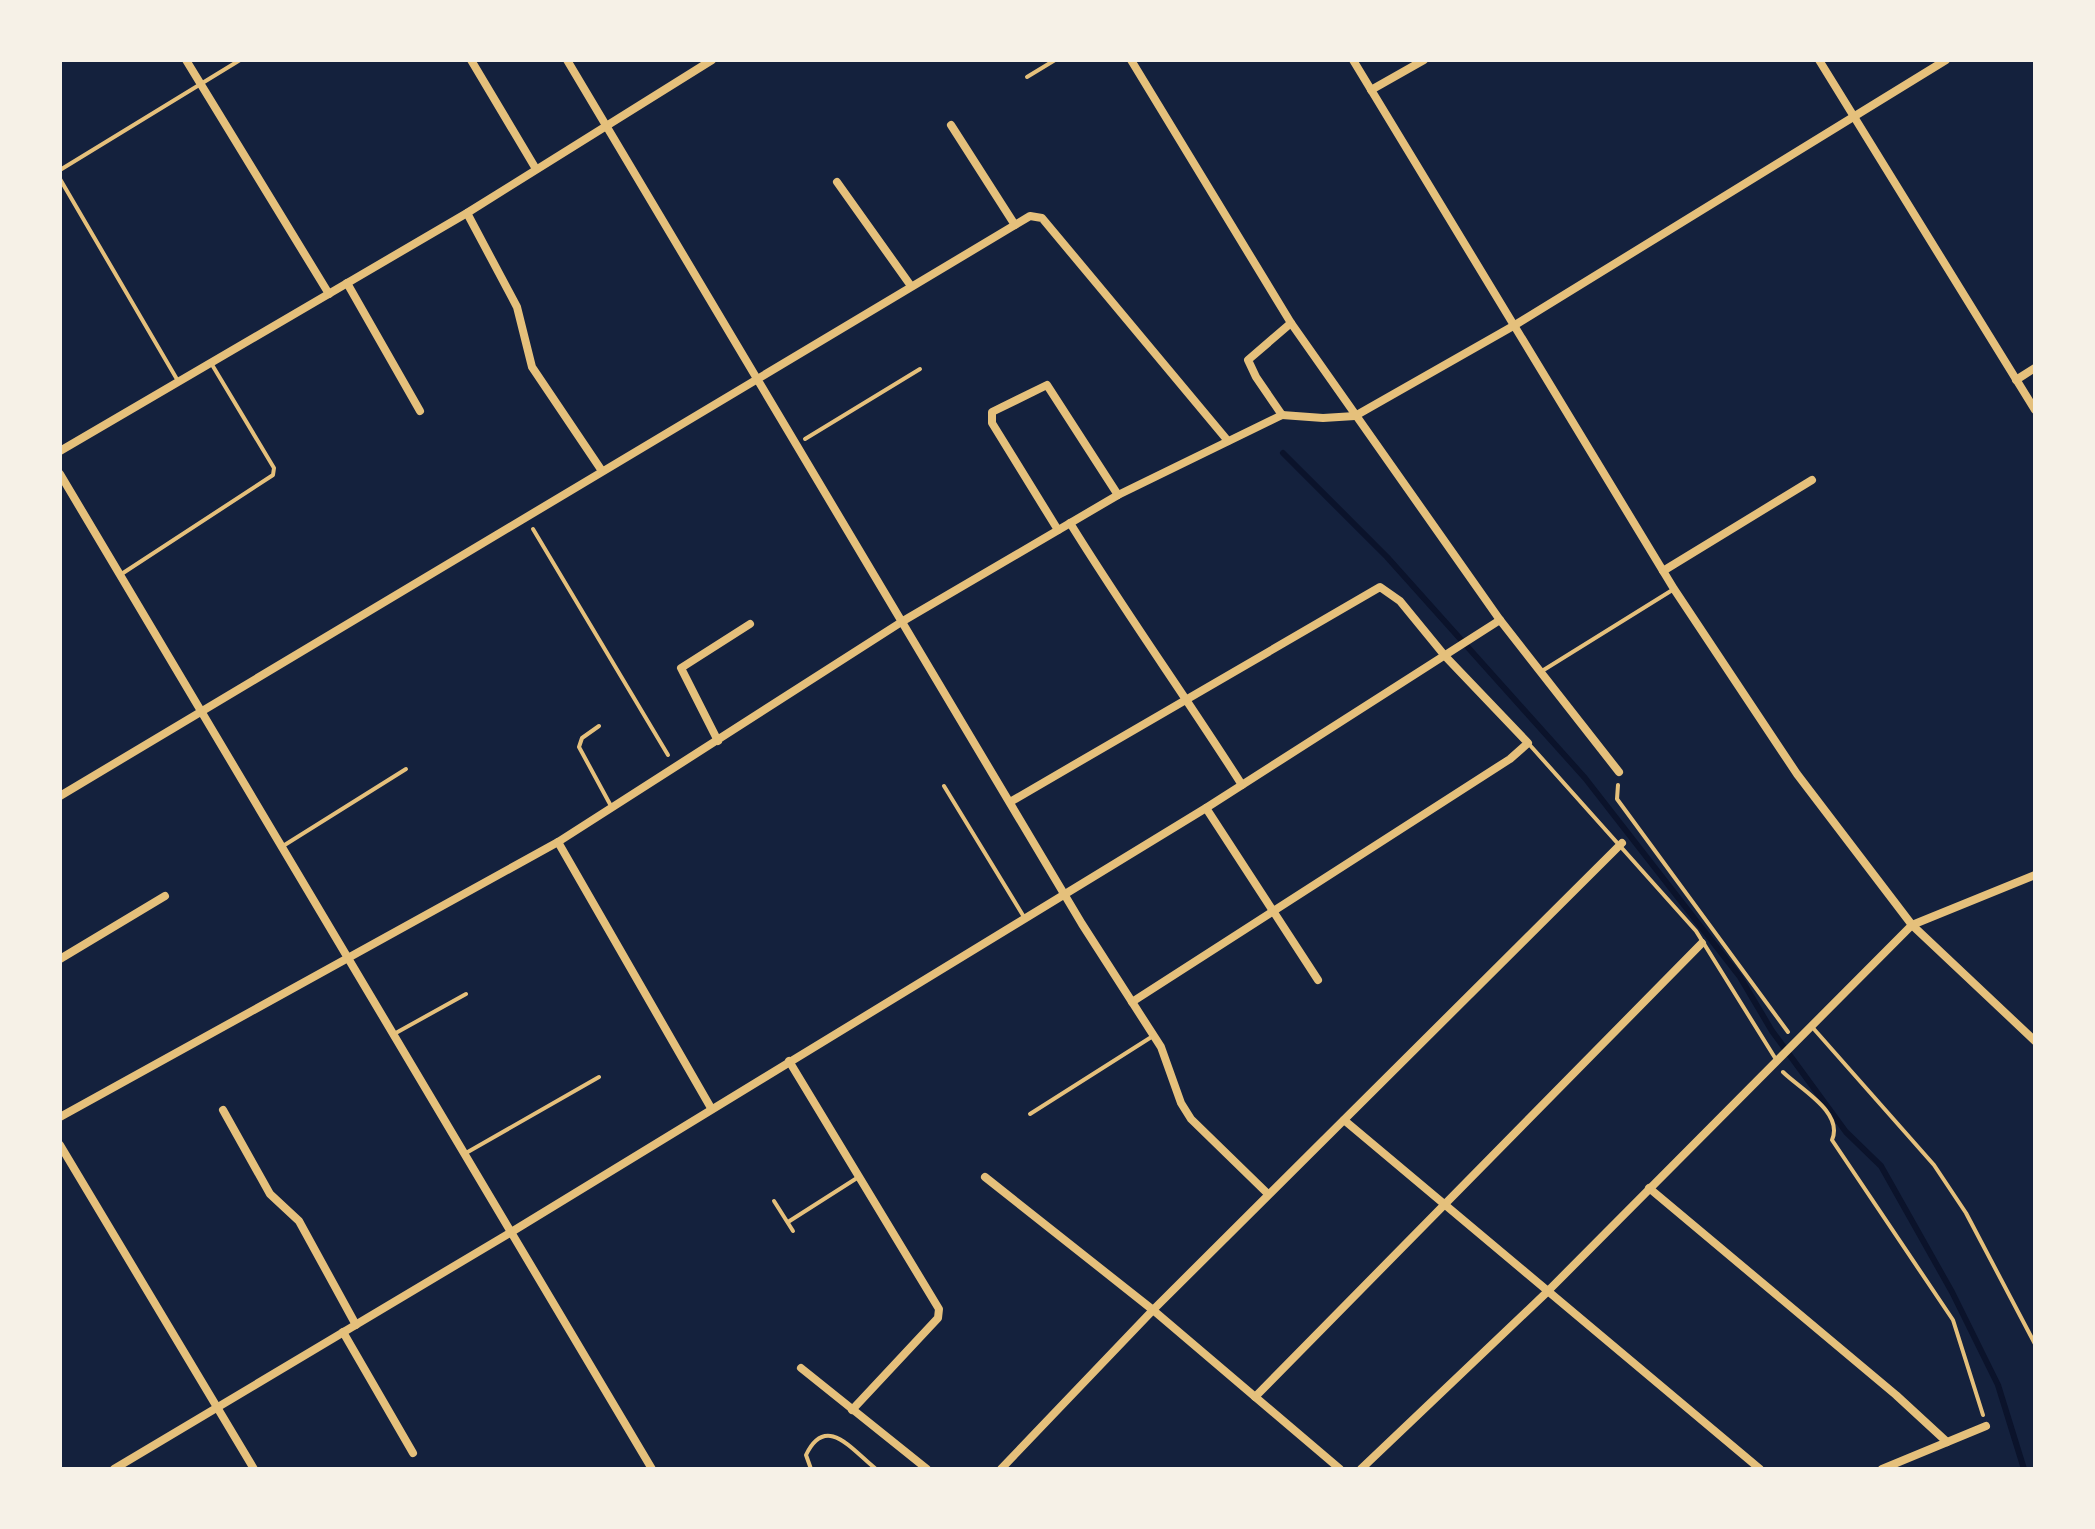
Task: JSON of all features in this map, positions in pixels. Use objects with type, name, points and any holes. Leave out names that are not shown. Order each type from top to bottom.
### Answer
[{"type":"street","points":[[186,60],[329,294]]},
{"type":"street","points":[[471,60],[536,169]]},
{"type":"street","points":[[567,60],[1064,894],[1154,1036],[1170,1066],[1181,1103],[1191,1119],[1268,1194]]},
{"type":"street","points":[[60,451],[467,213],[712,60]]},
{"type":"street","points":[[1131,60],[1291,323],[1500,620],[1619,772]]},
{"type":"street","points":[[1353,60],[1674,589],[1797,774],[1912,925],[2035,1041]]},
{"type":"street","points":[[1371,90],[1424,60]]},
{"type":"street","points":[[1819,60],[2035,410]]},
{"type":"street","points":[[60,1117],[558,842],[903,621],[1118,495],[1282,415],[1355,416],[1515,325],[1946,60]]},
{"type":"street","points":[[951,125],[1015,225]]},
{"type":"street","points":[[837,182],[911,286]]},
{"type":"street","points":[[467,213],[517,307],[532,367],[602,471]]},
{"type":"street","points":[[60,796],[1030,216],[1042,218],[1228,441]]},
{"type":"street","points":[[347,283],[420,411]]},
{"type":"street","points":[[1282,415],[1248,360],[1291,323]]},
{"type":"street","points":[[2016,380],[2035,368]]},
{"type":"street","points":[[1058,530],[992,423],[992,412],[1047,385],[1118,495]]},
{"type":"street","points":[[60,474],[652,1469]]},
{"type":"street","points":[[1663,571],[1812,480]]},
{"type":"street","points":[[1070,523],[1125,612],[1187,698],[1242,785]]},
{"type":"street","points":[[1010,802],[1380,587],[1388,590],[1445,656],[1528,743],[1510,759],[1132,1002]]},
{"type":"street","points":[[114,1469],[513,1231],[1206,808],[1500,620]]},
{"type":"street","points":[[718,741],[681,668],[750,624]]},
{"type":"street","points":[[1206,808],[1318,980]]},
{"type":"street","points":[[558,842],[711,1108]]},
{"type":"street","points":[[1001,1469],[1268,1194],[1622,843]]},
{"type":"street","points":[[1361,1469],[1546,1293],[1813,1028],[1912,925],[2035,875]]},
{"type":"street","points":[[60,959],[165,896]]},
{"type":"street","points":[[1255,1397],[1702,943]]},
{"type":"street","points":[[789,1061],[939,1309],[938,1318],[852,1410]]},
{"type":"street","points":[[223,1110],[270,1194],[299,1221],[356,1325]]},
{"type":"street","points":[[1344,1120],[1546,1293],[1760,1469]]},
{"type":"street","points":[[60,1145],[254,1469]]},
{"type":"street","points":[[985,1177],[1153,1310],[1340,1469]]},
{"type":"street","points":[[1649,1188],[1921,1416],[1947,1442]]},
{"type":"street","points":[[343,1332],[413,1453]]},
{"type":"street","points":[[801,1368],[927,1469]]},
{"type":"street","points":[[1882,1469],[1986,1426]]},
{"type":"lane","points":[[60,170],[240,60]]},
{"type":"lane","points":[[1027,77],[1055,60]]},
{"type":"lane","points":[[60,179],[178,382]]},
{"type":"lane","points":[[120,575],[273,475],[274,468],[211,363]]},
{"type":"lane","points":[[1540,672],[1674,589]]},
{"type":"lane","points":[[599,726],[582,738],[579,747],[612,809]]},
{"type":"lane","points":[[1528,743],[1622,843],[1689,922],[1777,1063]]},
{"type":"lane","points":[[281,847],[406,769]]},
{"type":"lane","points":[[944,786],[1024,917]]},
{"type":"lane","points":[[394,1034],[466,994]]},
{"type":"lane","points":[[1813,1028],[1934,1165],[1966,1213],[2035,1344]]},
{"type":"lane","points":[[1030,1114],[1154,1036]]},
{"type":"lane","points":[[464,1154],[599,1077]]},
{"type":"lane","points":[[788,1222],[859,1177]]},
{"type":"lane","points":[[774,1201],[793,1231]]},
{"type":"lane","points":[[811,1469],[806,1455],[812,1441],[823,1434],[834,1435],[876,1469]]},
{"type":"path","points":[[796,444],[920,369]]},
{"type":"path","points":[[526,517],[675,767]]},
{"type":"path","points":[[1619,772],[1617,799],[1797,1044]]},
{"type":"path","points":[[1777,1063],[1831,1116],[1835,1133],[1832,1140],[1953,1320],[1986,1426]]},
{"type":"waterway","points":[[1283,453],[1387,557],[1585,778],[1740,977],[1772,1031],[1846,1132],[1881,1166],[1952,1292],[1998,1385],[2024,1469]]}]
